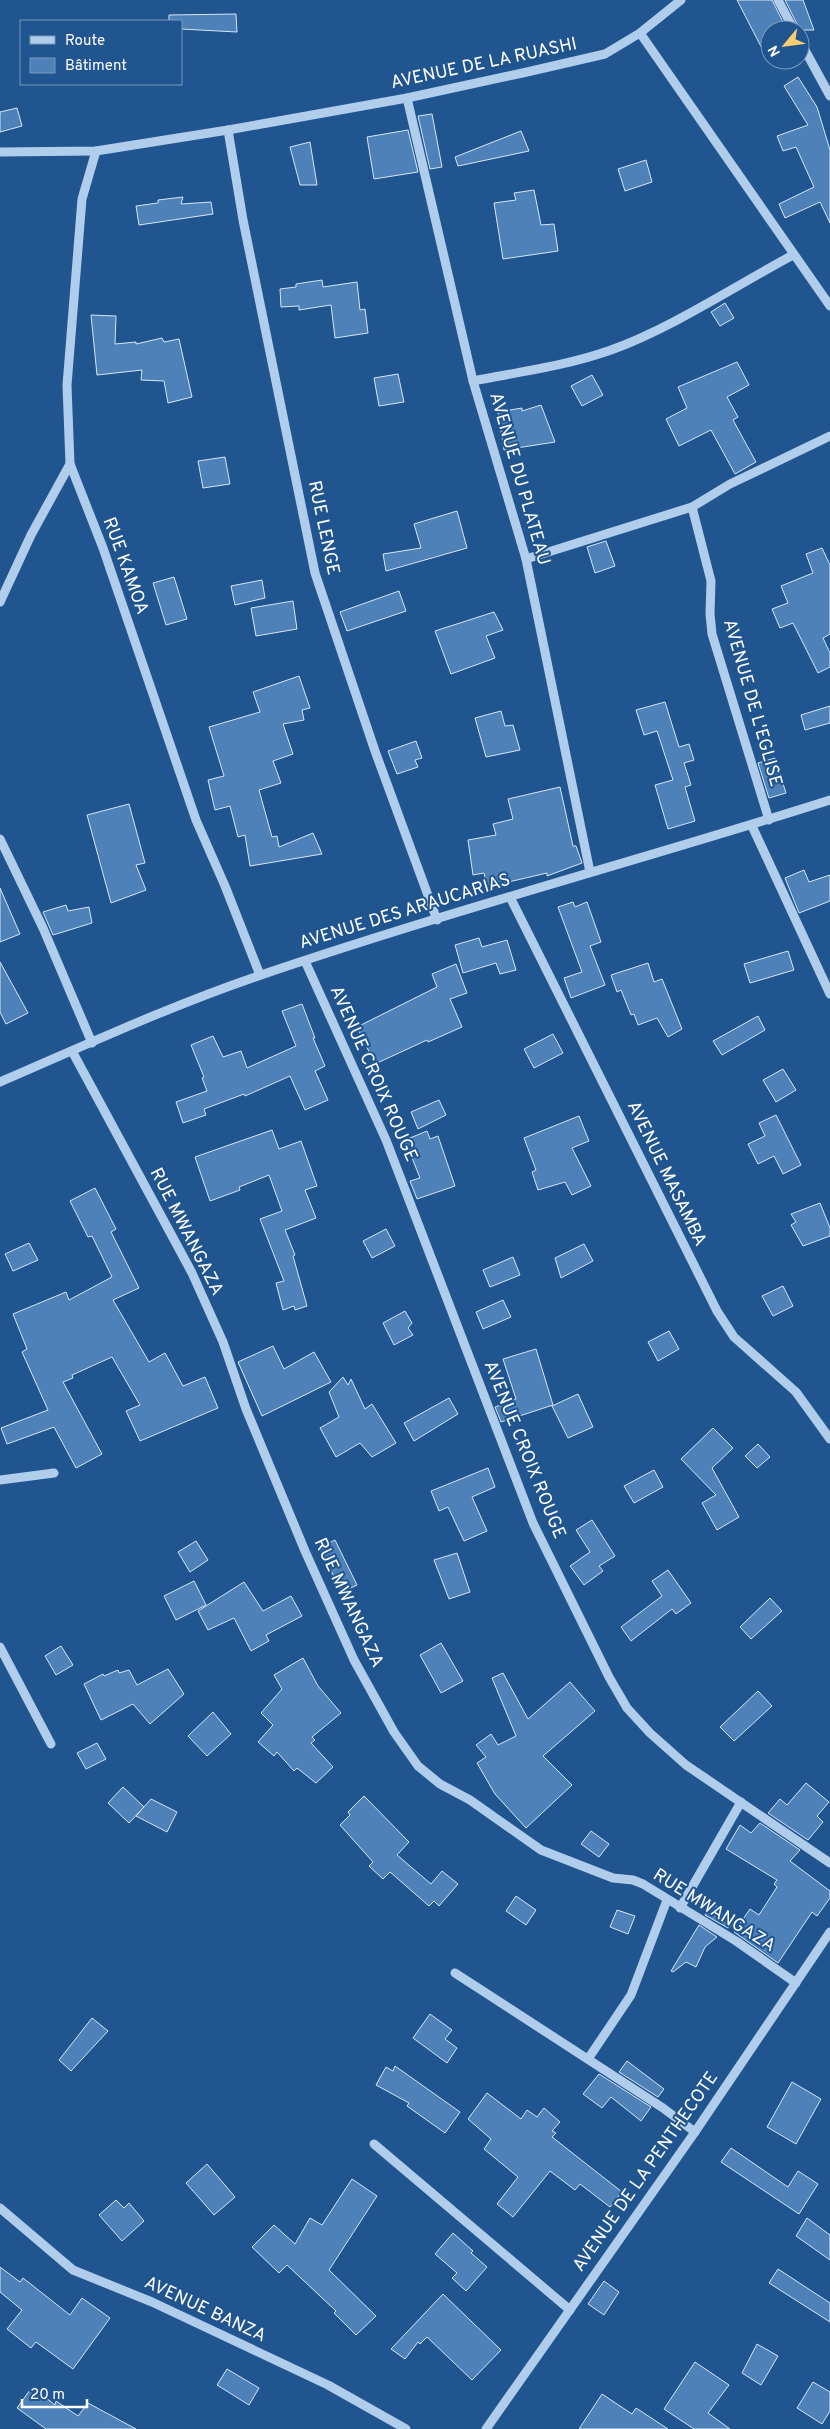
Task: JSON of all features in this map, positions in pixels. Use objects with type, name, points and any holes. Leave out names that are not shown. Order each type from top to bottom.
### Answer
[{"type":"street","name":"AVENUE DE LA RUASHI","points":[[0,152],[96,151],[228,130],[407,98],[605,54],[640,33],[681,0]]},
{"type":"street","points":[[778,0],[789,20]]},
{"type":"street","points":[[640,33],[830,306]]},
{"type":"street","points":[[810,59],[830,96]]},
{"type":"street","name":"AVENUE DU PLATEAU","points":[[407,98],[473,381],[526,559],[590,872]]},
{"type":"street","name":"RUE LENGE","points":[[228,130],[243,220],[315,573],[375,751],[437,920]]},
{"type":"street","name":"RUE KAMOA","points":[[96,151],[82,199],[67,386],[70,464],[102,548],[196,820],[225,886],[260,975]]},
{"type":"street","points":[[473,381],[567,363],[611,350],[680,317],[793,255]]},
{"type":"street","points":[[526,559],[692,507],[730,484],[830,436]]},
{"type":"street","points":[[0,602],[31,535],[70,464]]},
{"type":"street","name":"AVENUE DE L'EGLISE","points":[[692,507],[711,582],[710,614],[712,634],[769,820]]},
{"type":"street","name":"AVENUE DES ARAUCARIAS","points":[[0,1082],[169,1010],[260,975],[590,872],[752,826],[830,800]]},
{"type":"street","points":[[752,826],[830,994]]},
{"type":"street","points":[[0,839],[44,928],[92,1043]]},
{"type":"street","name":"AVENUE MASAMBA","points":[[510,897],[717,1311],[734,1336],[796,1392],[830,1439]]},
{"type":"street","name":"AVENUE CROIX ROUGE","points":[[305,961],[386,1140],[533,1523],[609,1677],[627,1708],[650,1733],[686,1765],[830,1863]]},
{"type":"street","name":"RUE MWANGAZA","points":[[72,1051],[192,1273],[223,1342],[246,1409],[301,1542],[338,1625],[374,1696],[418,1766],[440,1784],[470,1800],[542,1850],[604,1875],[643,1884],[736,1942],[796,1983]]},
{"type":"street","points":[[0,1480],[54,1472]]},
{"type":"street","points":[[0,1647],[51,1744]]},
{"type":"street","points":[[680,1908],[741,1802]]},
{"type":"street","points":[[588,2059],[631,1994],[667,1900]]},
{"type":"street","name":"AVENUE DE LA PENTHECOTE","points":[[486,2429],[695,2132],[830,1932]]},
{"type":"street","points":[[455,1974],[588,2059],[695,2132]]},
{"type":"street","points":[[374,2144],[570,2310]]},
{"type":"street","name":"AVENUE BANZA","points":[[0,2208],[73,2270],[152,2302],[328,2385],[406,2429]]},
{"type":"building","points":[[737,0],[772,0],[782,20],[760,20],[760,45]]},
{"type":"building","points":[[785,0],[803,0],[814,30],[810,30],[810,20],[795,20]]},
{"type":"building","points":[[236,14],[237,32],[182,29],[182,20],[169,20],[169,15]]},
{"type":"building","points":[[798,77],[817,107],[830,150],[830,223],[820,202],[785,218],[779,204],[814,187],[796,147],[783,151],[777,136],[808,125],[784,86]]},
{"type":"building","points":[[17,108],[22,126],[0,132],[0,112]]},
{"type":"building","points":[[432,114],[442,167],[430,169],[418,116]]},
{"type":"building","points":[[408,130],[418,172],[374,179],[367,137]]},
{"type":"building","points":[[521,131],[529,151],[458,166],[455,157]]},
{"type":"building","points":[[310,142],[317,185],[300,185],[290,147]]},
{"type":"building","points":[[646,160],[652,182],[625,191],[618,169]]},
{"type":"building","points":[[534,190],[541,225],[554,224],[558,251],[503,259],[494,203],[516,200],[514,193]]},
{"type":"building","points":[[183,197],[181,204],[211,202],[213,214],[139,225],[136,206],[158,203],[158,200]]},
{"type":"building","points":[[322,280],[323,287],[357,282],[360,310],[365,309],[368,333],[335,338],[331,305],[299,310],[299,306],[281,307],[280,289],[296,287],[296,284]]},
{"type":"building","points":[[725,303],[734,318],[720,326],[711,312]]},
{"type":"building","points":[[91,315],[116,316],[115,344],[136,342],[136,344],[162,338],[164,342],[179,339],[192,397],[168,403],[164,381],[141,380],[142,370],[97,375]]},
{"type":"building","points":[[737,362],[749,385],[727,397],[738,417],[733,420],[756,462],[735,474],[711,430],[679,446],[666,419],[687,408],[678,387]]},
{"type":"building","points":[[398,374],[404,402],[379,406],[374,378]]},
{"type":"building","points":[[592,375],[603,395],[582,406],[571,386]]},
{"type":"building","points":[[541,405],[555,442],[504,450],[498,412],[522,408],[522,411]]},
{"type":"building","points":[[225,457],[230,484],[203,488],[198,461]]},
{"type":"building","points":[[457,511],[467,548],[386,571],[383,554],[421,548],[414,524]]},
{"type":"building","points":[[606,541],[615,566],[595,573],[587,547]]},
{"type":"building","points":[[822,548],[830,565],[830,634],[823,638],[830,653],[830,667],[818,673],[793,623],[780,628],[772,609],[788,603],[781,586],[813,573],[806,554]]},
{"type":"building","points":[[174,577],[187,619],[166,625],[153,583]]},
{"type":"building","points":[[262,580],[265,598],[235,605],[231,586]]},
{"type":"building","points":[[399,591],[406,611],[347,631],[340,612]]},
{"type":"building","points":[[293,601],[297,629],[256,636],[251,608]]},
{"type":"building","points":[[494,612],[503,630],[486,636],[495,658],[451,674],[435,631]]},
{"type":"building","points":[[299,676],[310,708],[302,710],[304,720],[283,724],[293,754],[273,761],[281,783],[259,790],[272,837],[277,836],[279,847],[313,833],[322,854],[250,866],[245,835],[238,837],[230,806],[215,810],[208,780],[224,776],[209,727],[260,712],[253,692]]},
{"type":"building","points":[[665,702],[679,747],[689,744],[694,760],[684,763],[691,785],[685,787],[695,821],[668,829],[655,785],[673,780],[657,731],[644,735],[636,710]]},
{"type":"building","points":[[830,706],[830,723],[805,730],[801,715]]},
{"type":"building","points":[[501,711],[505,726],[513,725],[520,750],[486,757],[475,718]]},
{"type":"building","points":[[416,741],[422,758],[415,760],[418,767],[397,774],[388,751]]},
{"type":"building","points":[[775,758],[786,793],[769,798],[758,763]]},
{"type":"building","points":[[560,787],[573,846],[576,846],[582,863],[547,876],[547,873],[487,887],[484,873],[473,875],[468,840],[496,835],[493,824],[513,819],[508,799]]},
{"type":"building","points":[[129,804],[145,863],[136,865],[146,890],[111,903],[87,815]]},
{"type":"building","points":[[804,870],[809,882],[830,875],[830,901],[799,913],[785,878]]},
{"type":"building","points":[[0,888],[20,934],[0,942]]},
{"type":"building","points":[[573,902],[575,907],[587,902],[601,942],[590,946],[605,985],[571,998],[564,978],[582,972],[558,907]]},
{"type":"building","points":[[66,905],[68,911],[89,907],[92,923],[53,935],[43,912]]},
{"type":"building","points":[[479,938],[482,947],[507,940],[516,970],[500,974],[496,963],[463,973],[455,945]]},
{"type":"building","points":[[788,951],[794,970],[750,983],[744,964]]},
{"type":"building","points":[[0,962],[28,1013],[6,1024],[0,1012]]},
{"type":"building","points":[[648,963],[654,982],[662,979],[682,1029],[668,1037],[657,1018],[638,1025],[634,1014],[631,1015],[621,990],[617,992],[611,975]]},
{"type":"building","points":[[456,964],[467,993],[450,999],[462,1027],[428,1042],[427,1040],[375,1064],[357,1027],[437,987],[432,974]]},
{"type":"building","points":[[302,1004],[315,1038],[313,1038],[325,1066],[315,1071],[328,1100],[305,1110],[290,1076],[245,1096],[244,1094],[204,1109],[206,1115],[183,1123],[176,1102],[207,1091],[202,1078],[204,1077],[191,1045],[213,1036],[223,1057],[241,1051],[247,1068],[296,1046],[282,1011]]},
{"type":"building","points":[[758,1016],[765,1030],[722,1055],[713,1041]]},
{"type":"building","points":[[553,1034],[563,1053],[534,1068],[524,1049]]},
{"type":"building","points":[[783,1069],[796,1090],[776,1102],[763,1080]]},
{"type":"building","points":[[439,1100],[446,1115],[418,1129],[411,1112]]},
{"type":"building","points":[[776,1115],[801,1165],[783,1174],[774,1156],[758,1164],[748,1144],[765,1136],[759,1123]]},
{"type":"building","points":[[579,1116],[589,1141],[572,1148],[591,1186],[572,1195],[565,1182],[538,1190],[532,1172],[536,1170],[524,1138]]},
{"type":"building","points":[[272,1130],[279,1149],[301,1141],[317,1186],[305,1190],[316,1218],[285,1230],[295,1255],[293,1256],[307,1306],[295,1310],[294,1306],[283,1310],[276,1283],[284,1281],[260,1219],[282,1211],[269,1175],[239,1187],[240,1190],[210,1201],[195,1157]]},
{"type":"building","points":[[427,1131],[430,1139],[438,1136],[455,1186],[417,1199],[410,1181],[420,1178],[405,1140]]},
{"type":"building","points":[[95,1188],[116,1229],[111,1232],[139,1288],[113,1300],[149,1362],[165,1353],[183,1386],[205,1377],[218,1408],[140,1441],[126,1411],[140,1405],[112,1357],[72,1375],[73,1378],[63,1382],[102,1454],[76,1468],[54,1427],[7,1444],[1,1428],[48,1410],[22,1352],[27,1349],[13,1314],[66,1292],[69,1300],[112,1277],[92,1236],[88,1237],[70,1201]]},
{"type":"building","points":[[820,1203],[830,1228],[830,1236],[803,1246],[791,1225],[796,1222],[791,1214]]},
{"type":"building","points":[[386,1229],[395,1246],[372,1258],[363,1241]]},
{"type":"building","points":[[29,1243],[38,1260],[13,1271],[5,1254]]},
{"type":"building","points":[[584,1244],[593,1261],[561,1278],[555,1258]]},
{"type":"building","points":[[513,1257],[520,1275],[490,1287],[483,1270]]},
{"type":"building","points":[[783,1286],[793,1306],[773,1316],[762,1296]]},
{"type":"building","points":[[503,1300],[511,1317],[483,1329],[476,1312]]},
{"type":"building","points":[[405,1311],[412,1323],[408,1328],[413,1335],[394,1345],[383,1323]]},
{"type":"building","points":[[669,1331],[679,1349],[658,1361],[648,1342]]},
{"type":"building","points":[[273,1346],[284,1369],[314,1352],[331,1382],[262,1416],[238,1362]]},
{"type":"building","points":[[536,1349],[553,1405],[501,1422],[495,1407],[516,1399],[503,1359]]},
{"type":"building","points":[[343,1377],[348,1385],[351,1379],[365,1409],[372,1404],[396,1443],[372,1457],[360,1443],[336,1457],[320,1428],[339,1417],[329,1392]]},
{"type":"building","points":[[578,1394],[593,1427],[568,1438],[552,1406]]},
{"type":"building","points":[[449,1398],[458,1414],[414,1441],[404,1423]]},
{"type":"building","points":[[713,1428],[733,1448],[712,1468],[739,1517],[717,1530],[702,1503],[716,1495],[681,1459]]},
{"type":"building","points":[[758,1444],[770,1457],[757,1468],[745,1456]]},
{"type":"building","points":[[488,1468],[495,1487],[472,1497],[487,1531],[464,1541],[448,1507],[439,1511],[431,1491]]},
{"type":"building","points":[[654,1470],[663,1487],[634,1503],[624,1486]]},
{"type":"building","points":[[592,1520],[615,1556],[599,1566],[603,1571],[584,1585],[570,1566],[590,1552],[576,1530]]},
{"type":"building","points":[[335,1540],[357,1585],[342,1592],[319,1548]]},
{"type":"building","points":[[196,1541],[208,1560],[190,1572],[178,1552]]},
{"type":"building","points":[[457,1553],[470,1592],[449,1599],[434,1560]]},
{"type":"building","points":[[668,1570],[691,1603],[676,1614],[672,1609],[631,1641],[621,1627],[662,1596],[652,1581]]},
{"type":"building","points":[[194,1581],[206,1605],[176,1620],[164,1596]]},
{"type":"building","points":[[244,1582],[263,1611],[291,1596],[302,1616],[266,1635],[269,1641],[251,1651],[234,1618],[208,1630],[198,1611]]},
{"type":"building","points":[[770,1598],[782,1611],[751,1639],[740,1627]]},
{"type":"building","points":[[441,1643],[463,1681],[441,1693],[420,1655]]},
{"type":"building","points":[[61,1646],[73,1665],[56,1675],[45,1656]]},
{"type":"building","points":[[303,1658],[318,1686],[341,1713],[312,1737],[315,1740],[311,1743],[333,1767],[316,1783],[297,1768],[294,1771],[277,1752],[274,1756],[258,1742],[273,1725],[261,1713],[282,1689],[274,1675]]},
{"type":"building","points":[[168,1669],[184,1694],[150,1724],[133,1704],[101,1720],[84,1684],[103,1674],[104,1676],[118,1670],[119,1673],[129,1670],[137,1685]]},
{"type":"building","points":[[503,1673],[528,1719],[570,1682],[595,1711],[543,1756],[572,1785],[526,1828],[495,1794],[477,1763],[486,1757],[476,1745],[491,1734],[498,1745],[516,1736],[492,1678]]},
{"type":"building","points":[[758,1691],[772,1706],[734,1741],[720,1727]]},
{"type":"building","points":[[213,1712],[231,1734],[207,1756],[188,1736]]},
{"type":"building","points":[[97,1743],[106,1759],[86,1769],[77,1753]]},
{"type":"building","points":[[806,1783],[829,1802],[817,1816],[823,1822],[808,1840],[768,1813],[780,1799],[787,1805]]},
{"type":"building","points":[[123,1787],[144,1807],[129,1823],[108,1803]]},
{"type":"building","points":[[364,1796],[409,1842],[397,1855],[431,1884],[442,1871],[458,1884],[439,1906],[434,1901],[429,1906],[390,1872],[383,1879],[369,1866],[373,1862],[340,1825],[350,1815],[348,1812]]},
{"type":"building","points":[[151,1799],[177,1812],[167,1832],[136,1816]]},
{"type":"building","points":[[760,1823],[800,1850],[790,1861],[830,1891],[830,1898],[817,1916],[812,1912],[778,1963],[734,1932],[750,1909],[759,1915],[777,1887],[774,1884],[777,1880],[726,1849],[740,1825],[751,1833]]},
{"type":"building","points":[[591,1831],[609,1844],[599,1857],[581,1844]]},
{"type":"building","points":[[516,1896],[536,1910],[526,1925],[506,1911]]},
{"type":"building","points":[[712,1904],[722,1909],[720,1913],[735,1923],[728,1928],[705,1915]]},
{"type":"building","points":[[617,1910],[635,1916],[628,1934],[610,1927]]},
{"type":"building","points":[[699,1925],[717,1937],[705,1947],[696,1967],[686,1962],[673,1972],[671,1971]]},
{"type":"building","points":[[430,2014],[452,2030],[445,2039],[457,2048],[447,2063],[413,2038]]},
{"type":"building","points":[[92,2018],[108,2031],[71,2071],[59,2060]]},
{"type":"building","points":[[627,2061],[664,2089],[658,2097],[619,2072]]},
{"type":"building","points":[[395,2066],[460,2112],[445,2133],[407,2106],[409,2103],[376,2085],[386,2067],[393,2071]]},
{"type":"building","points":[[599,2074],[651,2107],[641,2121],[611,2097],[602,2108],[583,2094]]},
{"type":"building","points":[[792,2082],[821,2099],[796,2144],[767,2127]]},
{"type":"building","points":[[487,2093],[521,2119],[527,2110],[537,2117],[544,2108],[560,2122],[552,2131],[556,2133],[552,2137],[622,2192],[610,2207],[580,2184],[575,2190],[550,2171],[513,2217],[497,2204],[518,2177],[484,2149],[491,2139],[468,2119]]},
{"type":"building","points":[[731,2148],[788,2187],[798,2171],[818,2184],[799,2214],[721,2162]]},
{"type":"building","points":[[207,2164],[235,2197],[214,2215],[186,2183]]},
{"type":"building","points":[[352,2179],[377,2196],[329,2270],[376,2316],[356,2335],[334,2313],[336,2311],[287,2265],[279,2273],[252,2247],[274,2225],[295,2244],[310,2218],[322,2225]]},
{"type":"building","points":[[116,2200],[124,2208],[129,2203],[144,2221],[122,2241],[99,2215]]},
{"type":"building","points":[[807,2218],[830,2235],[830,2260],[796,2236]]},
{"type":"building","points":[[453,2233],[487,2267],[466,2291],[452,2278],[457,2273],[435,2254]]},
{"type":"building","points":[[0,2267],[20,2282],[23,2278],[70,2315],[82,2298],[110,2318],[73,2369],[36,2342],[31,2348],[7,2329],[22,2310],[0,2292]]},
{"type":"building","points":[[778,2269],[830,2303],[830,2322],[769,2283]]},
{"type":"building","points":[[604,2281],[619,2292],[604,2315],[588,2304]]},
{"type":"building","points":[[443,2294],[501,2350],[472,2380],[427,2337],[420,2344],[418,2342],[405,2359],[391,2349]]},
{"type":"building","points":[[757,2344],[778,2356],[761,2385],[742,2373]]},
{"type":"building","points":[[695,2362],[729,2385],[708,2413],[730,2429],[694,2429],[664,2409]]},
{"type":"building","points":[[227,2369],[259,2388],[249,2405],[217,2385]]},
{"type":"building","points":[[813,2382],[830,2392],[830,2411],[822,2424],[797,2408]]},
{"type":"building","points":[[32,2387],[55,2405],[56,2401],[78,2416],[88,2403],[136,2429],[46,2429],[17,2408]]},
{"type":"building","points":[[602,2394],[632,2414],[636,2408],[668,2429],[579,2429]]}]
